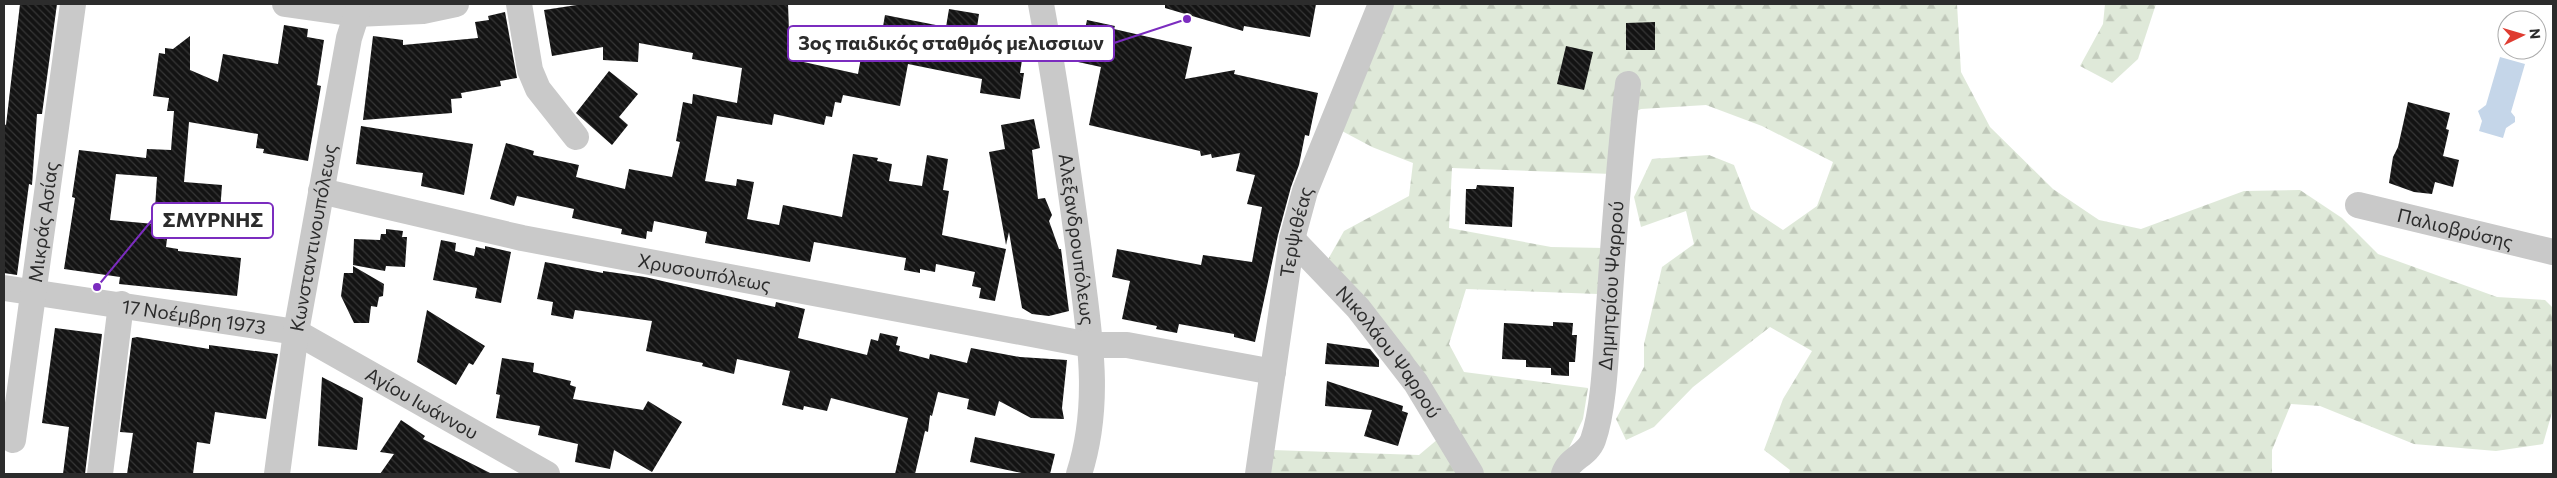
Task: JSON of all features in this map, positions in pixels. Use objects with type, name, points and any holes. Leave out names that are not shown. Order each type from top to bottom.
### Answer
[{"type":"street","name":"Μικράς Ασίας","points":[[13,440],[73,4]]},
{"type":"street","points":[[284,4],[423,11],[456,4]]},
{"type":"street","points":[[519,4],[530,70],[538,90],[576,137]]},
{"type":"street","name":"Αλεξανδρουπόλεως","points":[[1041,4],[1064,134],[1093,367],[1093,398],[1090,428],[1079,474]]},
{"type":"street","name":"Τερψιθέας","points":[[1258,474],[1292,239],[1305,191],[1381,4]]},
{"type":"street","name":"Κωνσταντινουπόλεως","points":[[277,474],[296,332],[321,191],[358,9]]},
{"type":"street","name":"Δημητρίου Ψαρρού","points":[[1564,474],[1570,462],[1584,453],[1592,442],[1598,413],[1605,358],[1628,84]]},
{"type":"street","name":"Χρυσουπόλεως","points":[[321,191],[522,238],[1090,344],[1127,344],[1273,372]]},
{"type":"street","name":"Παλιοβρύσης","points":[[2358,205],[2553,252]]},
{"type":"street","name":"Νικολάου Ψαρρού","points":[[1292,239],[1358,308],[1416,383],[1470,474]]},
{"type":"street","name":"17 Νοέμβρη 1973","points":[[4,288],[121,304],[296,332]]},
{"type":"street","points":[[100,474],[121,304]]},
{"type":"street","name":"Αγίου Ιωάννου","points":[[296,332],[547,474]]},
{"type":"green space","points":[[1394,4],[1957,4],[1961,72],[1990,127],[2053,189],[2099,220],[2141,229],[2244,191],[2300,190],[2342,218],[2378,254],[2497,297],[2545,300],[2553,308],[2553,409],[2543,444],[2496,451],[2414,444],[2320,406],[2291,404],[2272,450],[2272,474],[1789,474],[1790,470],[1764,450],[1783,399],[1812,351],[1770,327],[1693,387],[1654,427],[1626,440],[1616,419],[1644,367],[1644,344],[1662,267],[1694,244],[1686,211],[1641,227],[1634,197],[1652,159],[1709,155],[1734,165],[1751,209],[1783,230],[1817,206],[1833,162],[1762,126],[1706,105],[1641,109],[1614,121],[1612,174],[1452,168],[1449,228],[1551,247],[1604,248],[1598,294],[1466,289],[1449,344],[1464,372],[1588,388],[1583,419],[1566,454],[1552,474],[1271,474],[1272,450],[1419,455],[1451,428],[1326,263],[1344,231],[1409,196],[1413,163],[1372,147],[1342,131]]},
{"type":"green space","points":[[2105,4],[2156,4],[2138,59],[2112,83],[2080,66],[2103,24]]},
{"type":"water","points":[[2499,60],[2511,60],[2525,64],[2511,112],[2515,117],[2515,122],[2506,128],[2503,138],[2479,131],[2482,121],[2478,111],[2486,105]]},
{"type":"building","points":[[20,4],[57,4],[42,114],[37,114],[32,185],[29,184],[17,275],[4,273],[4,124],[6,125]]},
{"type":"building","points":[[583,4],[788,4],[790,59],[858,74],[864,41],[880,44],[885,15],[946,27],[949,9],[979,14],[976,34],[1020,42],[1018,59],[1022,60],[1020,73],[1024,73],[1020,99],[980,93],[982,79],[908,64],[900,106],[843,95],[841,103],[835,102],[832,117],[826,116],[824,125],[774,114],[772,125],[717,116],[705,181],[736,186],[737,179],[754,182],[747,219],[779,225],[783,205],[842,217],[853,154],[878,158],[877,161],[892,164],[889,181],[922,186],[927,155],[948,159],[943,190],[949,191],[942,235],[1006,249],[995,301],[979,298],[981,288],[972,286],[975,272],[936,264],[935,272],[920,269],[920,273],[904,270],[906,258],[814,242],[810,262],[705,243],[707,232],[654,221],[652,232],[647,231],[646,239],[621,234],[622,229],[572,218],[574,209],[517,196],[514,206],[490,199],[506,143],[534,151],[533,155],[579,165],[576,177],[625,189],[629,169],[672,177],[680,142],[676,141],[683,102],[692,104],[693,94],[737,103],[742,68],[692,59],[693,53],[639,43],[638,62],[603,60],[603,47],[552,56],[544,10]]},
{"type":"building","points":[[1165,4],[1316,4],[1310,37],[1244,26],[1243,31],[1165,8]]},
{"type":"building","points":[[505,12],[517,78],[500,81],[501,86],[461,93],[462,98],[451,99],[452,113],[363,120],[373,36],[403,40],[403,45],[478,38],[475,22],[489,20],[488,16]]},
{"type":"building","points":[[1087,20],[1115,26],[1114,29],[1192,47],[1185,79],[1235,70],[1234,74],[1318,93],[1309,136],[1305,135],[1299,165],[1278,235],[1255,342],[1234,337],[1234,334],[1179,324],[1177,333],[1156,329],[1157,326],[1122,319],[1130,281],[1112,277],[1117,249],[1201,265],[1203,255],[1252,262],[1262,207],[1247,204],[1255,175],[1236,171],[1240,153],[1212,158],[1211,154],[1201,156],[1200,151],[1089,125],[1101,67],[1078,62]]},
{"type":"building","points":[[1655,22],[1655,50],[1626,50],[1626,23]]},
{"type":"building","points":[[284,25],[308,29],[307,37],[324,40],[317,85],[321,86],[308,161],[263,153],[264,149],[256,148],[258,134],[189,122],[184,182],[222,185],[220,212],[182,210],[182,216],[170,215],[166,247],[178,249],[178,251],[241,258],[237,296],[119,284],[120,277],[64,269],[75,198],[72,197],[79,150],[146,158],[147,149],[171,150],[174,111],[167,111],[169,98],[153,96],[159,53],[165,54],[165,48],[173,49],[190,36],[190,70],[218,82],[223,54],[278,64]],"holes":[[[116,174],[157,177],[154,224],[110,220]]]},
{"type":"building","points":[[1566,46],[1593,52],[1584,90],[1557,84]]},
{"type":"building","points":[[609,71],[638,94],[619,117],[628,125],[612,145],[576,113]]},
{"type":"building","points":[[2408,102],[2450,113],[2446,129],[2449,130],[2443,156],[2459,160],[2453,187],[2435,182],[2432,194],[2414,192],[2389,183],[2393,157],[2398,147]]},
{"type":"building","points":[[1034,119],[1040,148],[1032,150],[1038,199],[1045,198],[1052,215],[1049,221],[1059,249],[1061,249],[1069,311],[1049,316],[1032,314],[1022,308],[1009,232],[1006,245],[989,152],[1005,149],[1001,125]]},
{"type":"building","points":[[361,126],[473,144],[464,195],[421,186],[423,173],[356,164]]},
{"type":"building","points":[[1477,185],[1514,187],[1512,227],[1465,224],[1466,189],[1476,189]]},
{"type":"building","points":[[386,229],[403,231],[402,237],[407,237],[405,267],[386,266],[385,271],[353,265],[354,239],[380,240],[381,234],[386,234]]},
{"type":"building","points":[[441,240],[456,243],[455,251],[474,256],[476,247],[485,249],[485,246],[511,252],[501,303],[475,298],[477,288],[433,280]]},
{"type":"building","points":[[545,262],[603,273],[603,271],[645,277],[775,307],[776,302],[805,309],[798,338],[867,355],[871,339],[878,341],[880,333],[898,337],[896,345],[900,346],[899,351],[929,359],[930,354],[967,363],[971,348],[1020,357],[1067,360],[1062,408],[1064,419],[1031,418],[999,401],[995,416],[967,409],[969,399],[938,392],[932,416],[930,415],[928,432],[925,431],[915,474],[895,474],[908,418],[831,398],[827,411],[804,406],[803,410],[782,405],[790,371],[737,359],[734,374],[702,366],[703,363],[646,351],[652,321],[575,310],[573,319],[551,315],[553,302],[537,299]]},
{"type":"building","points":[[353,266],[384,284],[383,296],[379,297],[377,307],[371,306],[369,323],[354,323],[341,296],[344,273],[353,273]]},
{"type":"building","points":[[427,310],[485,346],[473,365],[469,363],[456,385],[417,362]]},
{"type":"building","points":[[1553,322],[1573,323],[1572,335],[1577,335],[1575,362],[1569,362],[1569,376],[1551,375],[1551,368],[1526,367],[1526,360],[1502,359],[1504,323],[1553,326]]},
{"type":"building","points":[[55,328],[102,334],[85,474],[63,474],[69,427],[42,423]]},
{"type":"building","points":[[137,337],[209,349],[209,345],[278,354],[266,419],[215,412],[210,444],[197,442],[193,474],[127,474],[133,433],[120,432],[132,338]]},
{"type":"building","points":[[1327,343],[1370,349],[1379,360],[1379,367],[1325,364]]},
{"type":"building","points":[[502,358],[534,363],[533,372],[571,381],[570,385],[576,387],[573,399],[643,410],[648,401],[682,422],[652,472],[614,450],[610,469],[575,462],[578,444],[538,435],[540,426],[496,418],[500,395],[496,394]]},
{"type":"building","points":[[322,377],[363,398],[357,450],[318,446]]},
{"type":"building","points":[[1327,381],[1403,406],[1402,411],[1408,413],[1398,446],[1364,436],[1372,410],[1325,406]]},
{"type":"building","points":[[401,420],[425,436],[423,439],[492,474],[380,474],[394,454],[380,452]]},
{"type":"building","points":[[975,437],[1055,454],[1050,474],[1026,474],[970,462]]},
{"type":"place","name":"3ος παιδικός σταθμός μελισσιων","points":[[1187,19]]},
{"type":"place","name":"ΣΜΥΡΝΗΣ","points":[[97,287]]}]
